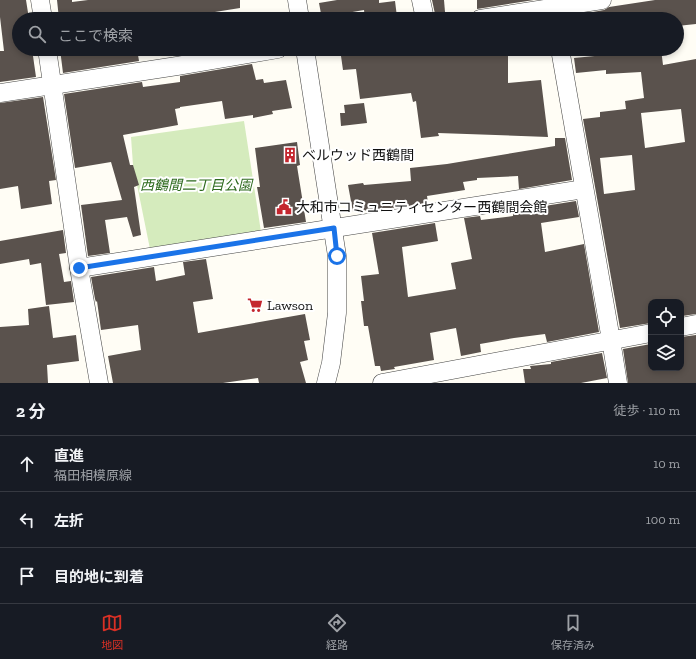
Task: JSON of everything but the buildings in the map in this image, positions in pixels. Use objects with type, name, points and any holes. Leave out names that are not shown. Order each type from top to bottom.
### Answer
[{"type":"street","points":[[40,0],[42,12]]},
{"type":"street","points":[[297,0],[299,12]]},
{"type":"street","points":[[421,0],[423,12]]},
{"type":"street","points":[[531,12],[602,0]]},
{"type":"street","points":[[48,56],[79,268],[98,383]]},
{"type":"street","points":[[0,93],[236,56]]},
{"type":"street","points":[[306,56],[334,228],[337,256],[337,313],[331,363],[326,383]]},
{"type":"street","points":[[561,56],[618,383]]},
{"type":"street","points":[[79,268],[584,189]]},
{"type":"street","points":[[684,326],[696,324]]},
{"type":"street","points":[[382,383],[648,334]]},
{"type":"green space","name":"西鶴間二丁目公園","points":[[244,121],[261,232],[150,249],[133,165],[131,137]]},
{"type":"place","name":"ベルウッド西鶴間","points":[[290,155]]},
{"type":"place","name":"大和市コミュニティセンター西鶴間会館","points":[[284,207]]},
{"type":"place","name":"Lawson","points":[[255,305]]},
{"type":"route","points":[[79,268],[334,228],[337,256]]}]
